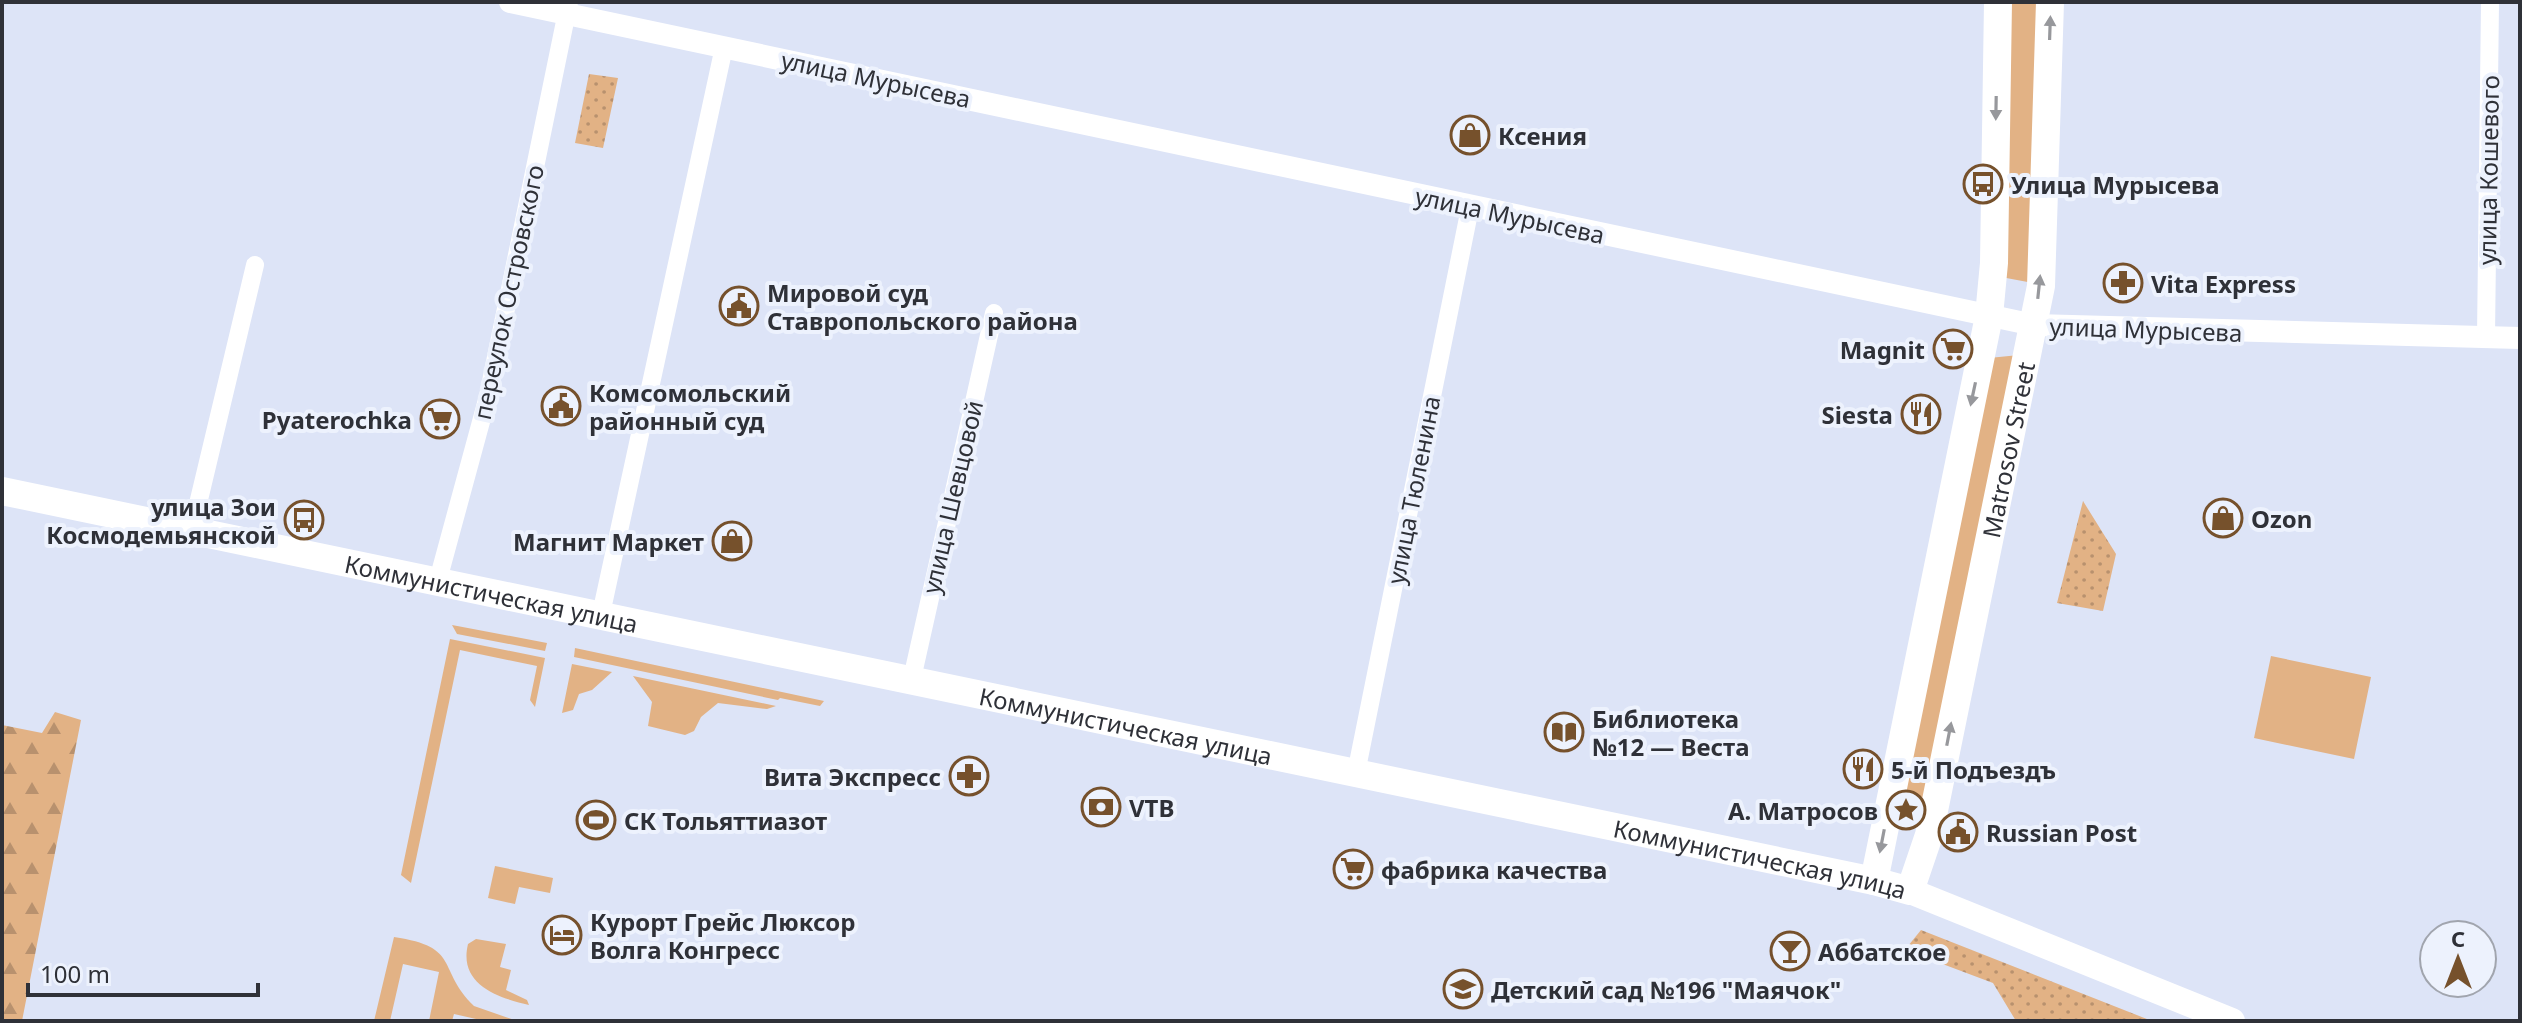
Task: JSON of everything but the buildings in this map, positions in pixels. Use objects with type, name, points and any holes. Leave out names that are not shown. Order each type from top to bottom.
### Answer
[{"type":"main road","name":"Matrosov Street","points":[[1874,881],[1989,316],[1998,2]]},
{"type":"main road","name":"Matrosov Street","points":[[1910,891],[1929,835],[2041,286],[2050,2]]},
{"type":"main road","name":"Коммунистическая улица","points":[[2,491],[601,614],[911,683],[1874,881],[1910,891],[2232,1021]]},
{"type":"street","name":"улица Мурысева","points":[[510,2],[568,8],[724,47],[1470,208],[2034,325],[2520,338]]},
{"type":"street","name":"улица Кошевого","points":[[2486,337],[2490,2]]},
{"type":"street","name":"переулок Островского","points":[[438,580],[488,396],[568,8]]},
{"type":"street","points":[[601,614],[724,47]]},
{"type":"street","name":"улица Тюленина","points":[[1356,773],[1470,208]]},
{"type":"street","points":[[192,529],[255,265]]},
{"type":"street","name":"улица Шевцовой","points":[[911,683],[994,313]]},
{"type":"green space","points":[[2007,2],[2040,2],[2033,283],[2001,277]]},
{"type":"green space","points":[[589,74],[618,78],[603,148],[575,143]]},
{"type":"green space","points":[[2019,355],[1917,827],[1901,827],[1897,824],[1989,358]]},
{"type":"green space","points":[[2083,501],[2116,554],[2103,611],[2057,603]]},
{"type":"green space","points":[[452,625],[547,643],[545,651],[457,634]]},
{"type":"green space","points":[[450,639],[545,658],[535,707],[530,700],[537,666],[460,650],[411,883],[401,875]]},
{"type":"green space","points":[[575,648],[824,701],[820,706],[778,700],[574,657]]},
{"type":"green space","points":[[2271,656],[2371,677],[2354,759],[2254,738]]},
{"type":"green space","points":[[572,664],[612,672],[592,690],[579,694],[573,710],[562,713]]},
{"type":"green space","points":[[633,676],[776,706],[767,709],[718,703],[701,717],[694,731],[685,735],[648,726],[652,702]]},
{"type":"green space","points":[[55,712],[81,720],[22,1021],[2,1021],[2,725],[42,733]]},
{"type":"green space","points":[[495,866],[553,878],[550,893],[519,887],[515,904],[488,898]]},
{"type":"green space","points":[[1921,930],[2152,1021],[2016,1021],[1993,983],[1908,951],[1908,946]]},
{"type":"green space","points":[[394,937],[415,941],[439,953],[462,993],[474,1006],[517,1021],[485,1021],[454,1014],[452,1021],[429,1021],[439,972],[403,964],[390,1021],[374,1021]]},
{"type":"green space","points":[[476,939],[506,944],[500,967],[511,970],[506,990],[527,1000],[529,1005],[494,993],[475,979],[469,970],[467,958],[468,944]]},
{"type":"place","name":"Ксения","points":[[1470,135]]},
{"type":"place","name":"Улица Мурысева","points":[[1983,184]]},
{"type":"place","name":"Vita Express","points":[[2123,283]]},
{"type":"place","name":"Мировой суд Ставропольского района","points":[[739,306]]},
{"type":"place","name":"Magnit","points":[[1953,349]]},
{"type":"place","name":"Комсомольский районный суд","points":[[561,406]]},
{"type":"place","name":"Siesta","points":[[1921,414]]},
{"type":"place","name":"Pyaterochka","points":[[440,419]]},
{"type":"place","name":"Ozon","points":[[2223,518]]},
{"type":"place","name":"улица Зои Космодемьянской","points":[[304,520]]},
{"type":"place","name":"Магнит Маркет","points":[[732,541]]},
{"type":"place","name":"Библиотека №12 — Веста","points":[[1564,732]]},
{"type":"place","name":"5-й Подъездъ","points":[[1863,769]]},
{"type":"place","name":"Вита Экспресс","points":[[969,776]]},
{"type":"place","name":"VTB","points":[[1101,807]]},
{"type":"place","name":"А. Матросов","points":[[1906,810]]},
{"type":"place","name":"СК Тольяттиазот","points":[[596,820]]},
{"type":"place","name":"Russian Post","points":[[1958,832]]},
{"type":"place","name":"фабрика качества","points":[[1353,869]]},
{"type":"place","name":"Курорт Грейс Люксор Волга Конгресс","points":[[562,935]]},
{"type":"place","name":"Аббатское","points":[[1790,951]]},
{"type":"place","name":"Детский сад №196 \"Маячок\"","points":[[1463,989]]}]
